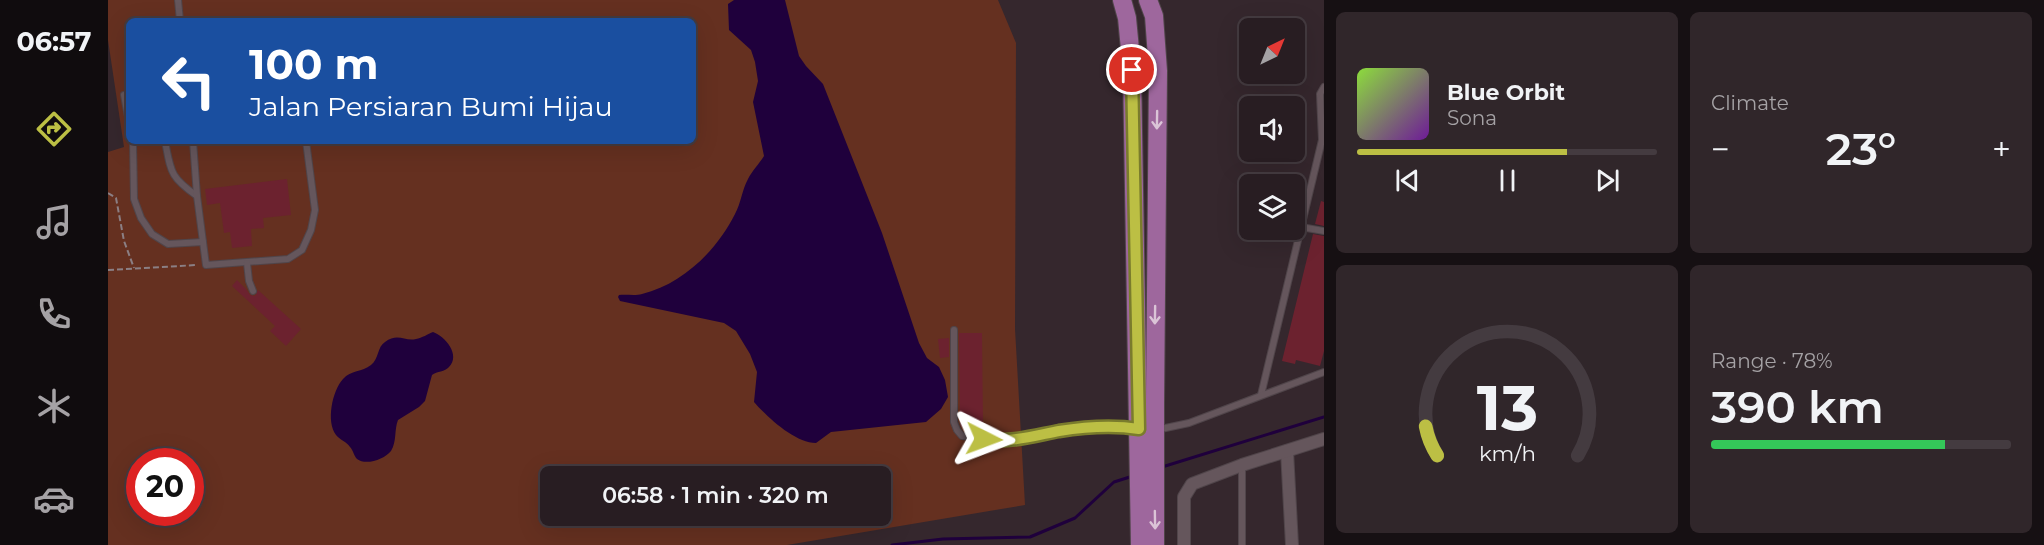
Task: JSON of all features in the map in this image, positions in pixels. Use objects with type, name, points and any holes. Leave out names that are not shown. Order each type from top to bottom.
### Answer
[{"type":"main road","points":[[1122,0],[1127,18],[1132,70],[1147,439],[1147,496],[1140,545]]},
{"type":"main road","points":[[1147,439],[1155,405],[1158,71],[1154,16],[1148,0]]},
{"type":"main road","points":[[1147,496],[1155,545]]},
{"type":"street","points":[[1184,545],[1184,496],[1192,484],[1242,465],[1324,439]]},
{"type":"street","points":[[1287,451],[1292,545]]},
{"type":"lane","points":[[178,0],[180,18]]},
{"type":"lane","points":[[1305,210],[1322,140],[1320,94],[1324,87]]},
{"type":"lane","points":[[124,95],[126,106]]},
{"type":"lane","points":[[133,144],[134,199],[141,218],[152,234],[168,244],[203,242]]},
{"type":"lane","points":[[166,144],[172,175],[181,185],[197,196]]},
{"type":"lane","points":[[193,144],[206,265],[288,259],[302,250],[311,230],[315,210],[306,144]]},
{"type":"lane","points":[[1305,228],[1324,231]]},
{"type":"lane","points":[[1261,395],[1298,240]]},
{"type":"lane","points":[[248,263],[249,281],[253,291]]},
{"type":"lane","points":[[954,330],[954,422],[962,436],[1009,441],[1062,430],[1123,427],[1147,439],[1324,372]]},
{"type":"lane","points":[[1242,465],[1242,545]]},
{"type":"path","points":[[108,193],[116,198],[124,241],[134,268]]},
{"type":"path","points":[[108,270],[206,265]]},
{"type":"shaded area","points":[[108,0],[998,0],[1016,43],[1015,329],[1025,505],[787,545],[108,545],[108,152],[124,147],[108,40]]},
{"type":"shaded area","points":[[734,0],[785,0],[799,56],[823,84],[882,233],[919,343],[927,358],[939,367],[945,380],[948,397],[941,409],[926,422],[831,432],[816,443],[799,439],[774,422],[754,402],[757,372],[750,354],[736,331],[724,323],[620,301],[618,297],[619,295],[639,295],[657,289],[685,274],[697,264],[728,227],[751,173],[764,156],[753,102],[758,81],[755,62],[751,50],[729,30],[728,4]]},
{"type":"shaded area","points":[[433,332],[442,337],[450,347],[452,362],[447,369],[432,375],[425,401],[398,420],[391,451],[380,459],[370,462],[357,459],[349,445],[338,437],[331,422],[333,399],[339,384],[349,374],[371,365],[382,344],[390,339],[398,337],[416,339]]},
{"type":"building","points":[[287,179],[291,215],[263,218],[264,228],[251,229],[252,246],[232,248],[230,232],[224,233],[220,203],[207,205],[205,189]]},
{"type":"building","points":[[1321,201],[1324,202],[1324,226],[1315,224]]},
{"type":"building","points":[[1313,234],[1324,236],[1324,351],[1320,366],[1296,360],[1295,364],[1282,361]]},
{"type":"building","points":[[237,280],[250,295],[255,296],[258,290],[301,329],[286,346],[270,331],[275,326],[232,286]]},
{"type":"building","points":[[959,333],[982,333],[983,427],[961,427]]},
{"type":"building","points":[[949,338],[949,357],[940,358],[938,339]]},
{"type":"waterway","points":[[1162,467],[1324,417]]},
{"type":"waterway","points":[[892,545],[943,539],[1030,537],[1075,518],[1114,482],[1133,476]]},
{"type":"route","points":[[984,439],[1009,441],[1062,430],[1123,427],[1139,429],[1132,70]]}]
